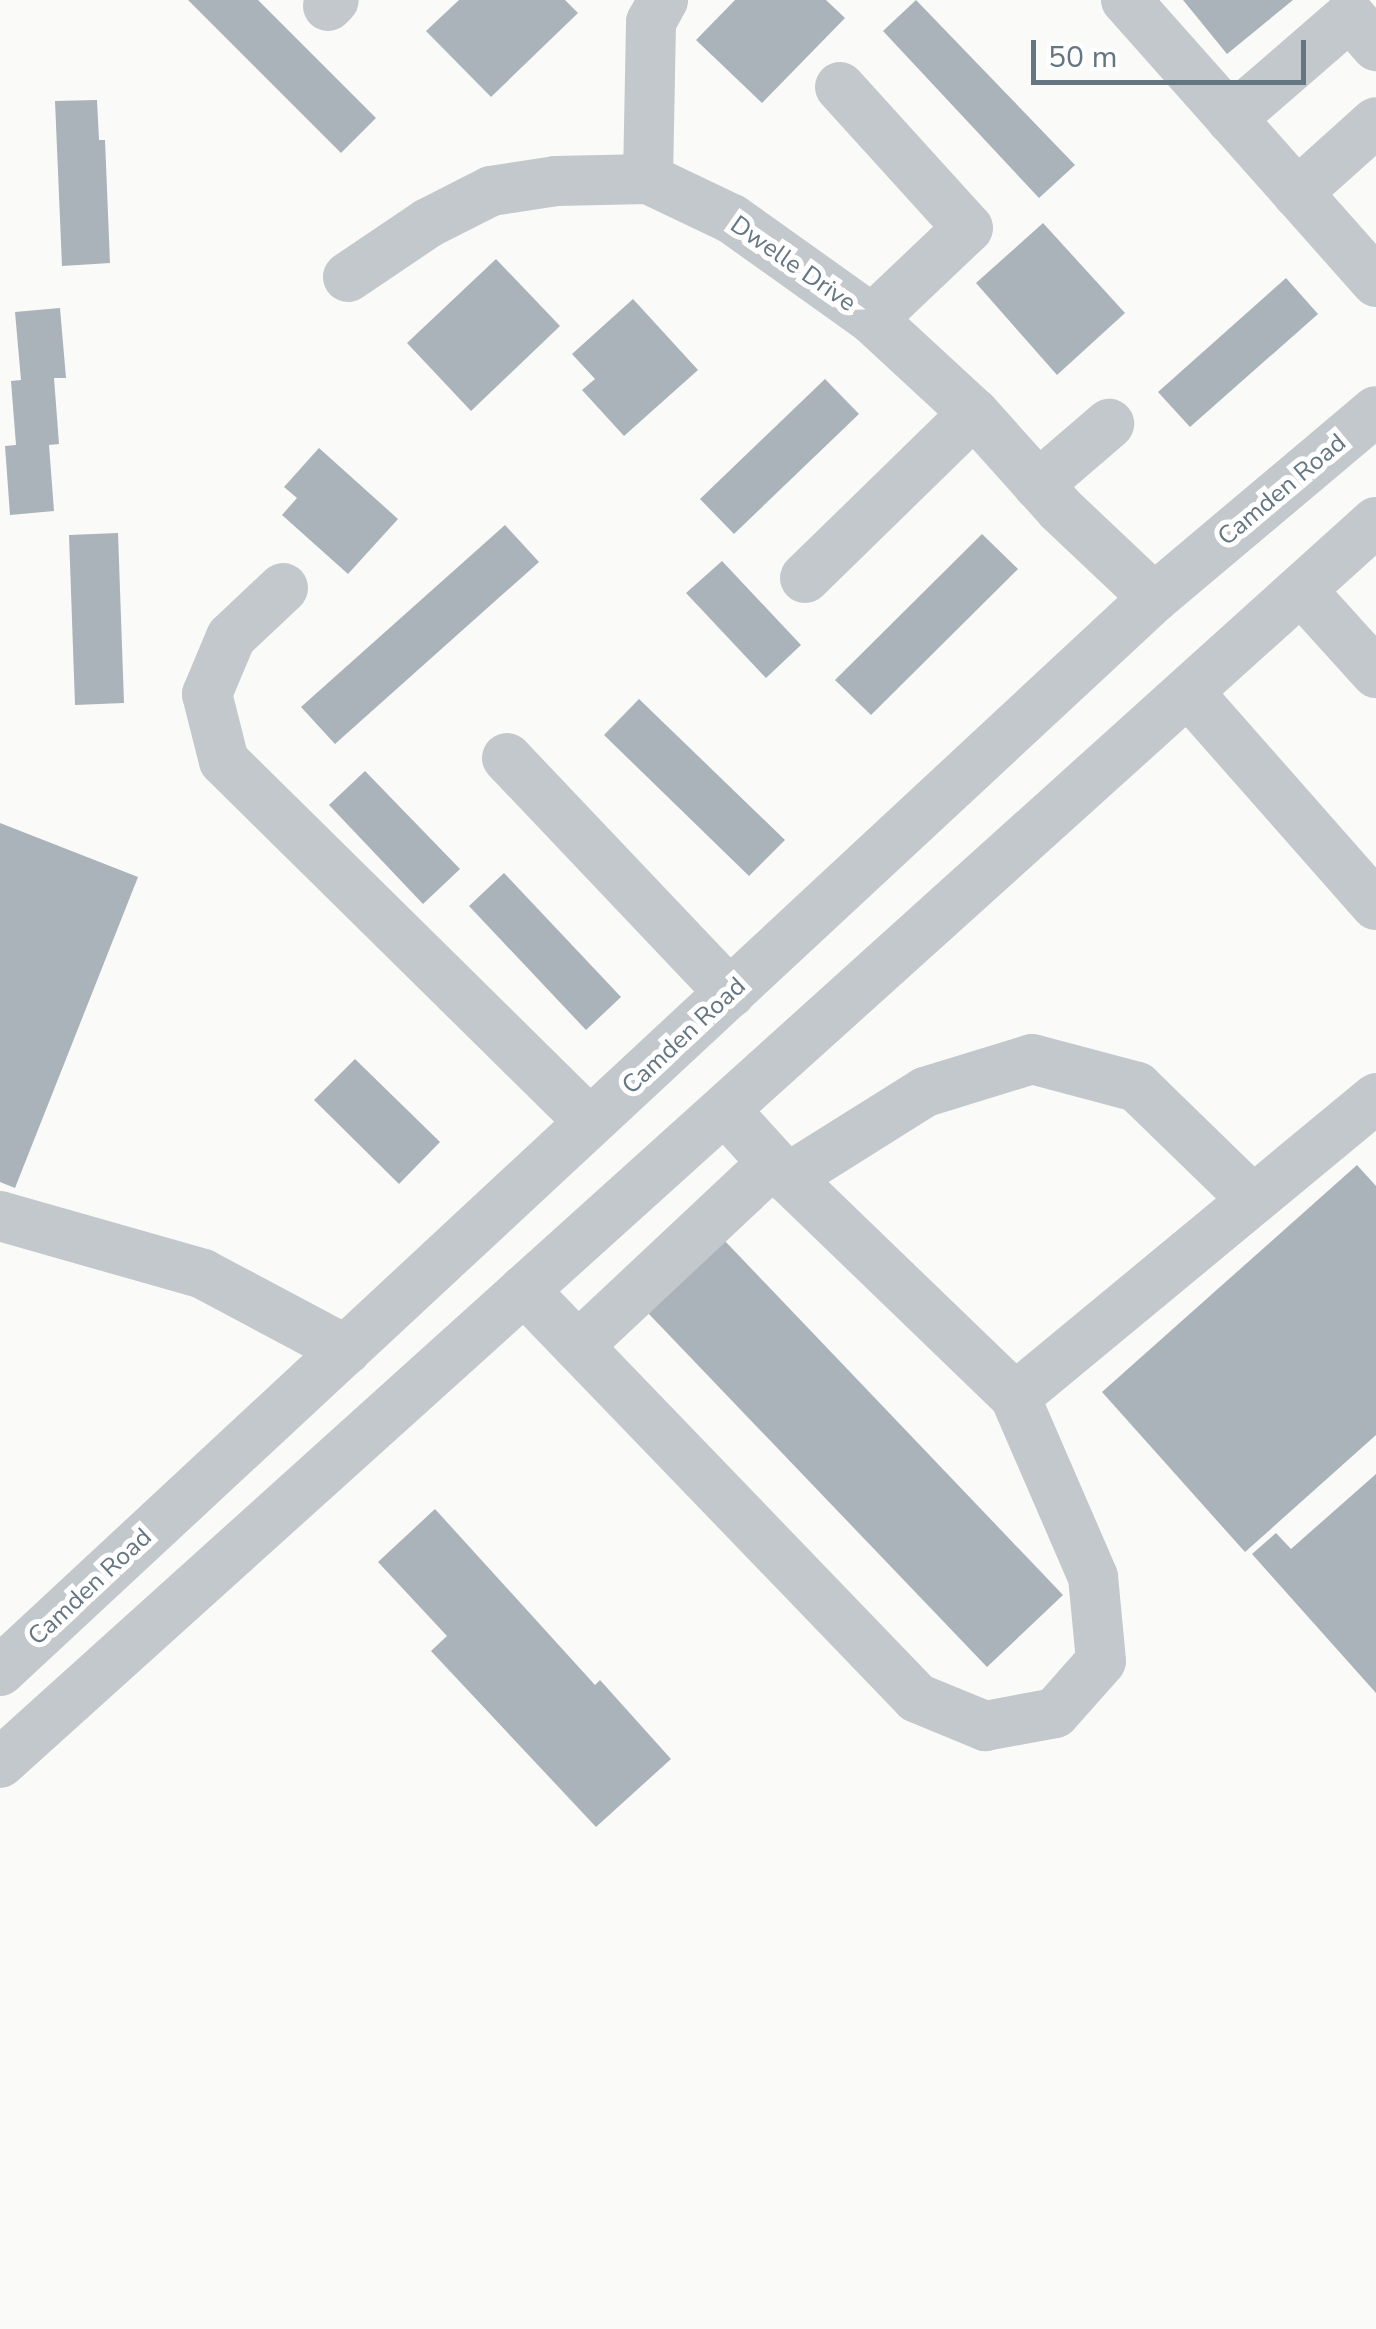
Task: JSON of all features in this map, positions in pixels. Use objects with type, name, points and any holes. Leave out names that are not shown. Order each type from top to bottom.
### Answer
[{"type":"street","points":[[648,179],[650,22],[663,0]]},
{"type":"street","points":[[1126,0],[1376,282]]},
{"type":"street","points":[[1231,118],[1350,16],[1376,46]]},
{"type":"street","points":[[840,87],[968,228],[872,320]]},
{"type":"street","points":[[1296,193],[1376,122]]},
{"type":"street","name":"Dwelle Drive","points":[[348,277],[428,223],[491,191],[556,181],[648,179],[732,219],[872,320],[974,413],[1038,485],[1154,598]]},
{"type":"street","name":"Camden Road","points":[[0,1671],[1154,598],[1376,411]]},
{"type":"street","points":[[805,578],[974,413]]},
{"type":"street","points":[[1038,485],[1109,424]]},
{"type":"street","points":[[0,1763],[1376,522]]},
{"type":"street","points":[[283,588],[231,637],[207,694],[224,761],[590,1122]]},
{"type":"street","points":[[1300,590],[1368,648]]},
{"type":"street","points":[[1188,692],[1376,905]]},
{"type":"street","points":[[508,758],[730,992]]},
{"type":"street","points":[[585,1354],[780,1170],[925,1092],[1032,1059],[1137,1088],[1253,1200]]},
{"type":"street","points":[[1015,1398],[1376,1098]]},
{"type":"street","points":[[524,1290],[917,1698],[985,1726],[1055,1713],[1101,1661],[1094,1578],[1015,1398],[780,1170],[725,1110]]},
{"type":"street","points":[[0,1216],[202,1274],[346,1350]]},
{"type":"building","points":[[188,0],[258,0],[376,118],[341,153]]},
{"type":"building","points":[[459,0],[565,0],[578,13],[491,97],[426,31]]},
{"type":"building","points":[[735,0],[826,0],[845,18],[762,103],[696,40]]},
{"type":"building","points":[[916,0],[1075,165],[1039,198],[883,31]]},
{"type":"building","points":[[1183,0],[1293,0],[1227,54]]},
{"type":"building","points":[[97,100],[99,140],[105,140],[110,263],[62,266],[55,101]]},
{"type":"building","points":[[1043,223],[1125,313],[1057,375],[976,283]]},
{"type":"building","points":[[496,259],[560,326],[471,411],[407,343]]},
{"type":"building","points":[[1286,278],[1318,314],[1190,427],[1158,392]]},
{"type":"building","points":[[633,299],[698,370],[624,436],[582,390],[595,379],[572,354]]},
{"type":"building","points":[[60,308],[66,378],[54,378],[59,444],[49,445],[54,511],[10,515],[5,446],[16,445],[11,381],[21,380],[15,312]]},
{"type":"building","points":[[825,379],[859,414],[734,534],[700,499]]},
{"type":"building","points":[[319,448],[398,519],[348,574],[282,515],[297,498],[284,487]]},
{"type":"building","points":[[505,525],[539,562],[335,744],[301,707]]},
{"type":"building","points":[[118,533],[124,703],[75,705],[69,535]]},
{"type":"building","points":[[982,534],[1018,569],[871,715],[835,680]]},
{"type":"building","points":[[722,561],[801,645],[766,678],[686,593]]},
{"type":"building","points":[[639,699],[785,840],[749,876],[604,735]]},
{"type":"building","points":[[365,771],[460,869],[423,904],[329,805]]},
{"type":"building","points":[[0,823],[138,877],[15,1188],[0,1182]]},
{"type":"building","points":[[504,873],[621,997],[586,1030],[469,906]]},
{"type":"building","points":[[355,1059],[440,1142],[399,1184],[314,1100]]},
{"type":"building","points":[[1357,1165],[1376,1186],[1376,1435],[1245,1552],[1102,1392]]},
{"type":"building","points":[[724,1240],[1063,1595],[987,1667],[648,1313]]},
{"type":"building","points":[[1376,1474],[1376,1693],[1252,1554],[1276,1533],[1291,1549]]},
{"type":"building","points":[[435,1509],[595,1685],[600,1680],[671,1759],[596,1827],[431,1651],[447,1636],[378,1562]]}]
